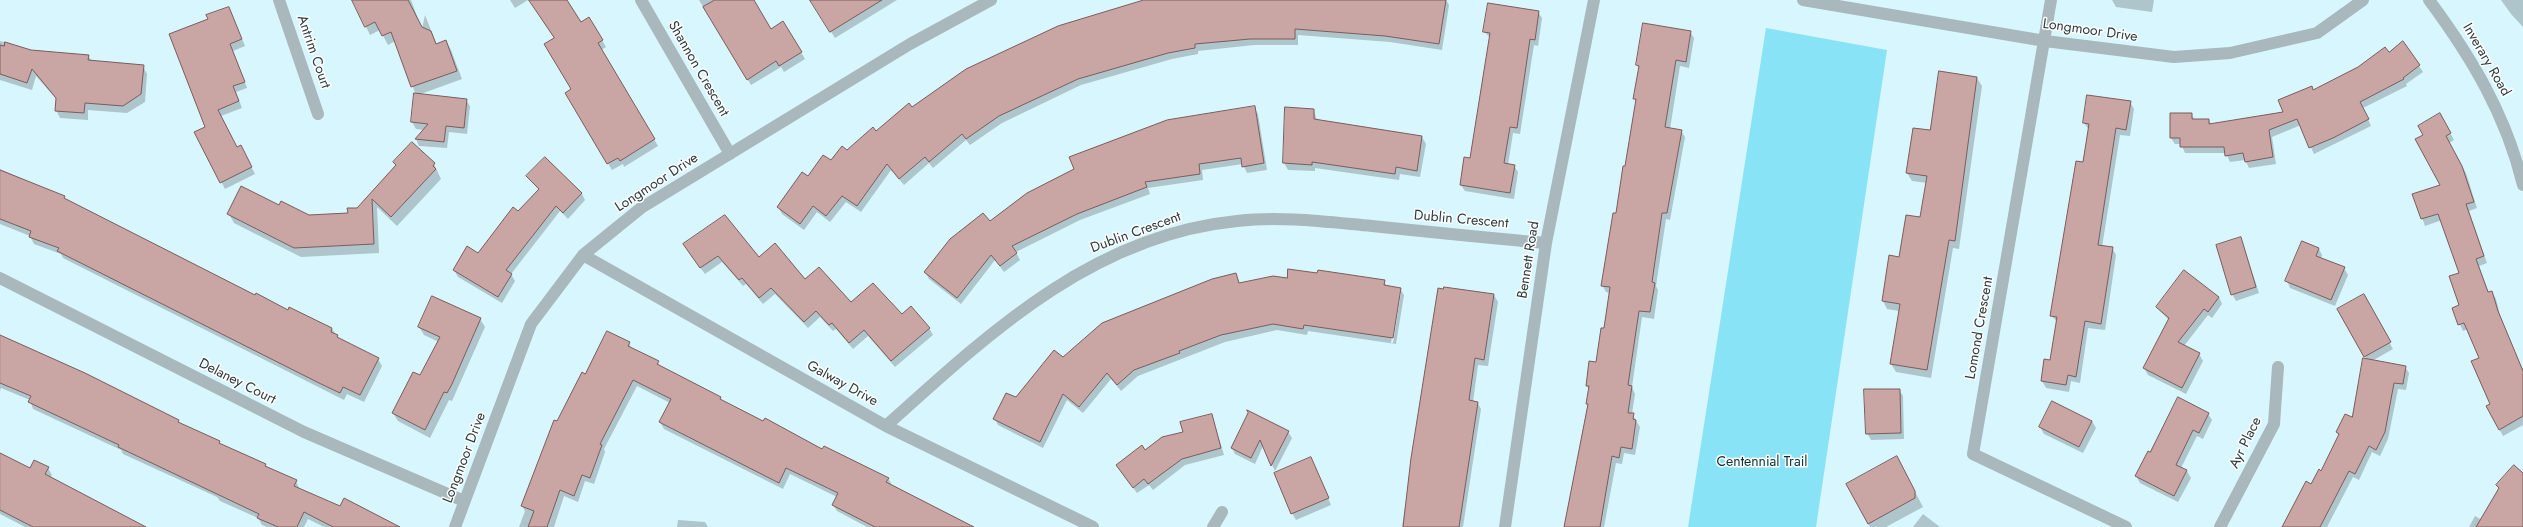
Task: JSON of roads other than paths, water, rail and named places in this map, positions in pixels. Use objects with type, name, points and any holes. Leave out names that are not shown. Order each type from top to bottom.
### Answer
[{"type":"street","name":"Antrim Court","points":[[279,0],[318,114]]},
{"type":"street","name":"Shannon Crescent","points":[[641,0],[730,154]]},
{"type":"street","name":"Longmoor Drive","points":[[455,527],[532,324],[582,256],[641,208],[910,44],[991,0]]},
{"type":"street","name":"Bennett Road","points":[[1505,527],[1546,243],[1594,0]]},
{"type":"street","name":"Longmoor Drive","points":[[1803,0],[2045,41],[2174,58],[2230,53],[2317,33],[2363,0]]},
{"type":"street","points":[[2045,41],[2051,0]]},
{"type":"street","name":"Inverary Road","points":[[2429,0],[2461,43],[2491,94],[2518,164],[2523,185]]},
{"type":"street","name":"Lomond Crescent","points":[[2045,41],[1973,454],[2126,527]]},
{"type":"street","name":"Dublin Crescent","points":[[886,426],[962,357],[1037,299],[1102,259],[1178,231],[1238,220],[1303,220],[1546,243]]},
{"type":"street","name":"Galway Drive","points":[[582,256],[886,426],[1093,527]]},
{"type":"street","name":"Delaney Court","points":[[0,278],[304,432],[464,501]]},
{"type":"street","name":"Ayr Place","points":[[2220,527],[2274,424],[2278,367]]},
{"type":"street","points":[[1214,527],[1222,512]]},
{"type":"park label","name":"Centennial Trail","points":[[1762,463]]}]
